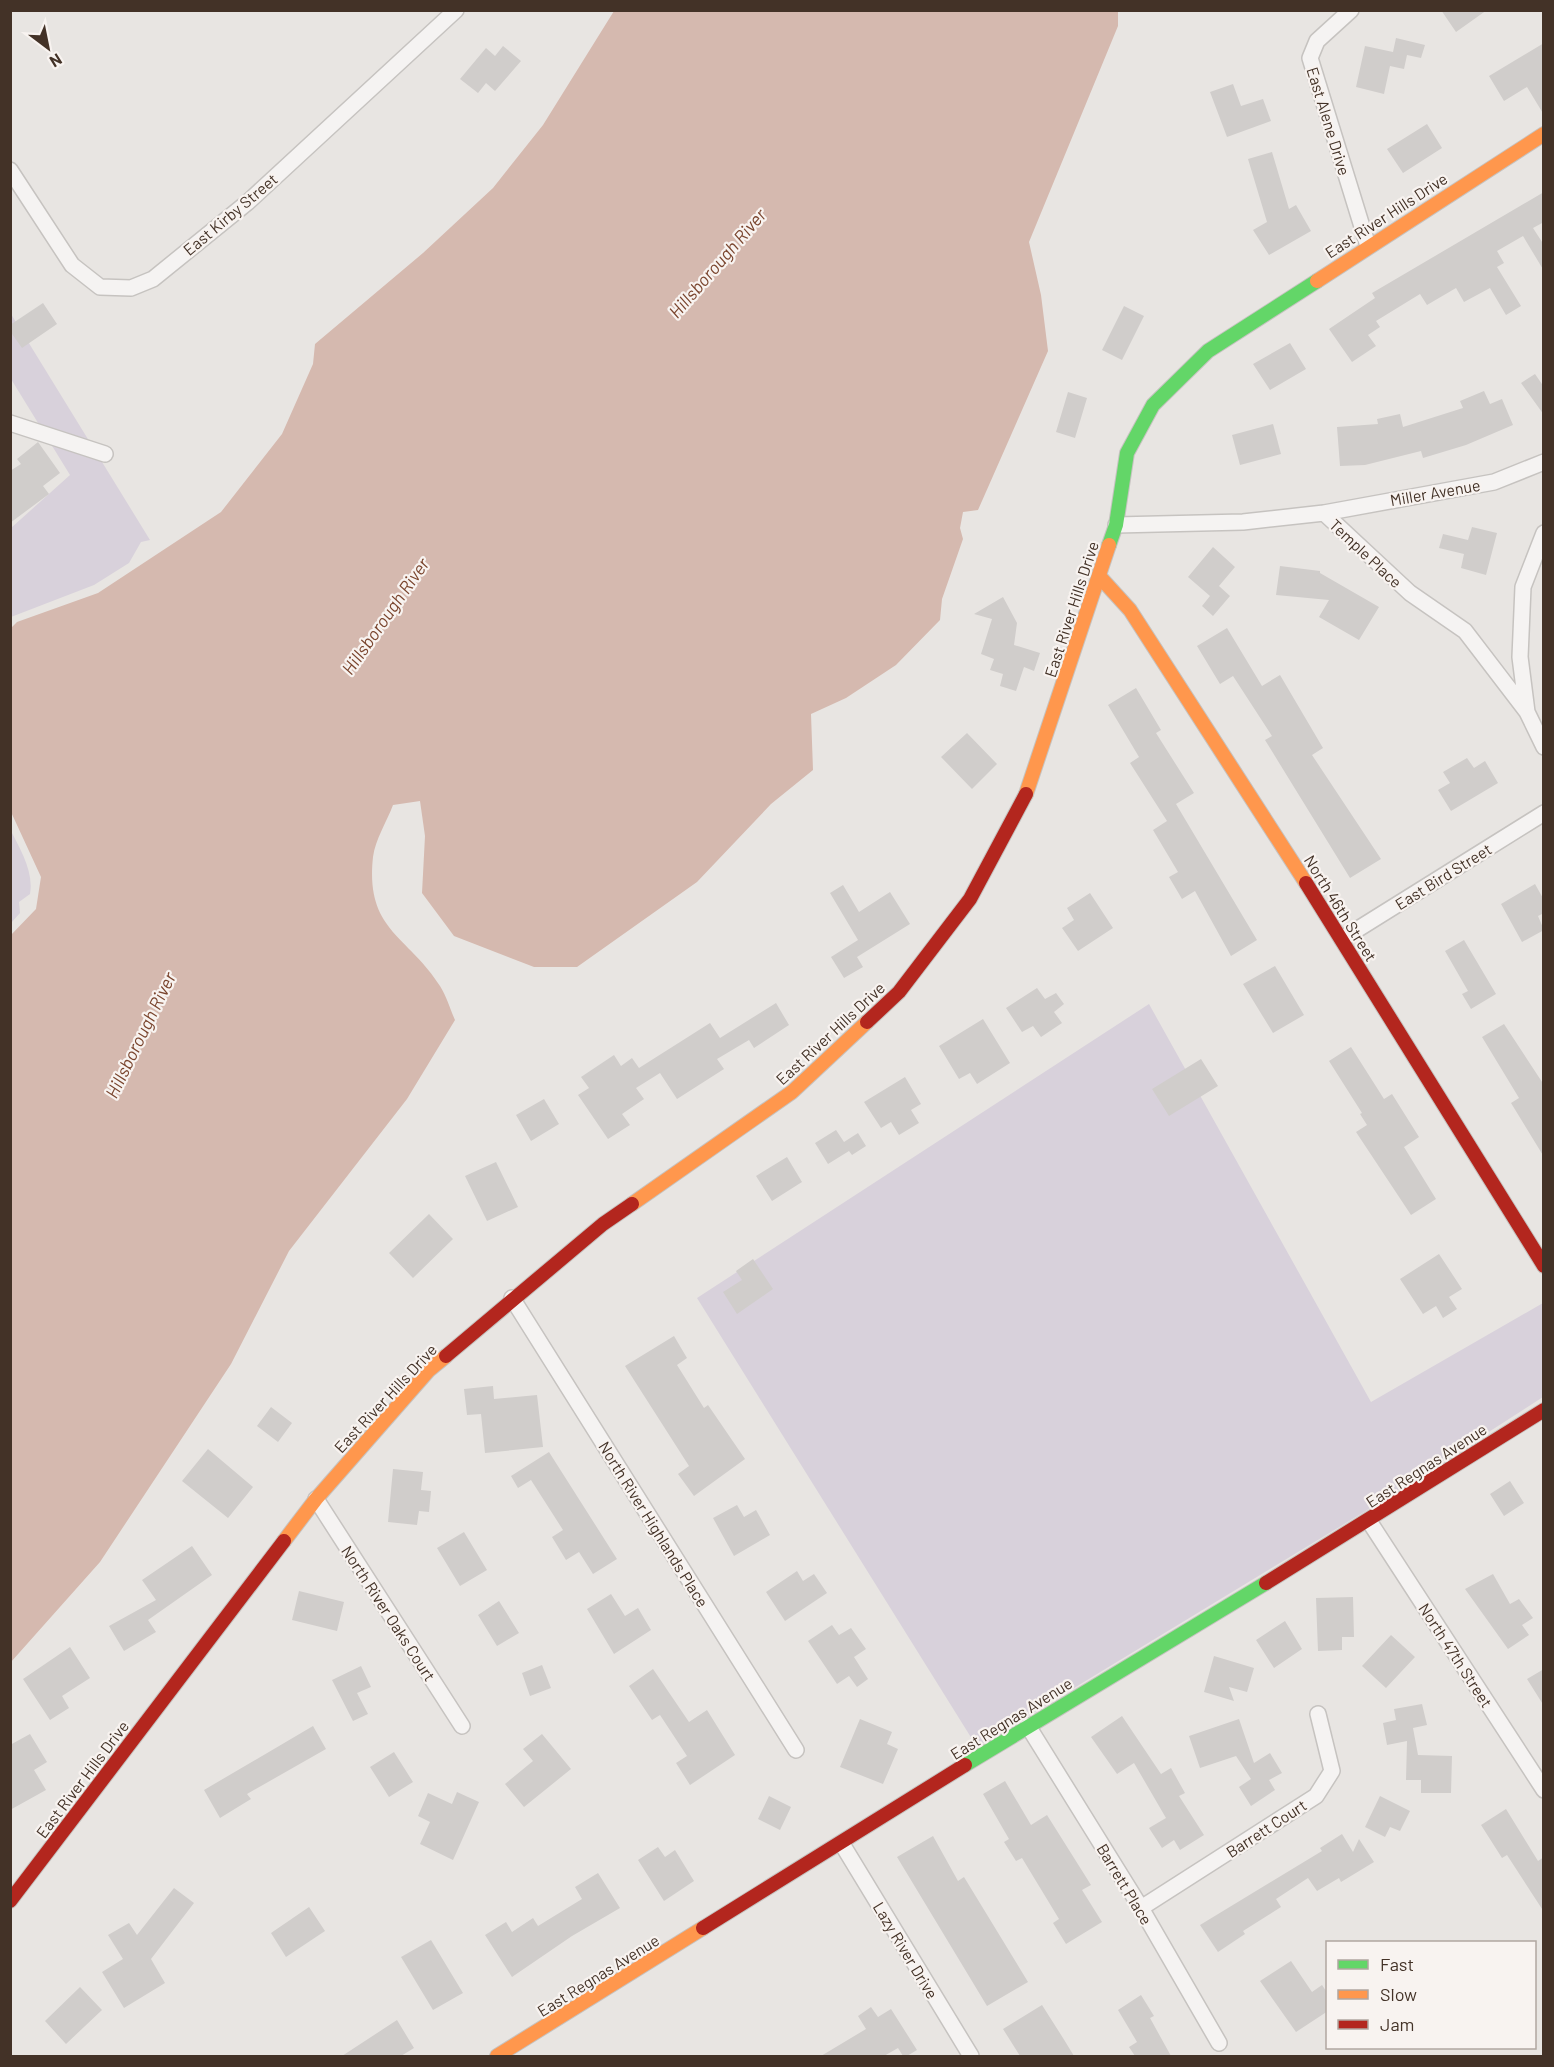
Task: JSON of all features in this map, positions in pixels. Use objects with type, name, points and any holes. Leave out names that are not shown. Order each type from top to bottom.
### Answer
[{"type":"street","name":"East Kirby Street","points":[[10,170],[72,265],[100,287],[131,288],[153,279],[248,202],[456,10]]},
{"type":"street","name":"East Alene Drive","points":[[1351,10],[1317,41],[1310,58],[1368,246]]},
{"type":"street","name":"East River Hills Drive","points":[[10,1901],[316,1499],[429,1370],[512,1298],[603,1224],[792,1092],[899,992],[970,899],[1028,789],[1116,525],[1127,453],[1153,405],[1208,351],[1544,134]]},
{"type":"street","points":[[10,423],[105,454]]},
{"type":"street","name":"Miller Avenue","points":[[1324,513],[1494,482],[1544,462]]},
{"type":"street","name":"Temple Place","points":[[1116,525],[1243,522],[1324,513],[1410,593],[1465,631],[1527,712],[1544,747]]},
{"type":"street","points":[[1527,712],[1520,657],[1523,587],[1544,533]]},
{"type":"street","name":"North 46th Street","points":[[1099,576],[1130,610],[1342,939],[1544,1266]]},
{"type":"street","name":"East Bird Street","points":[[1342,939],[1544,813]]},
{"type":"street","name":"North River Highlands Place","points":[[512,1298],[796,1750]]},
{"type":"street","name":"East Regnas Avenue","points":[[496,2056],[842,1844],[1028,1726],[1370,1521],[1544,1410]]},
{"type":"street","name":"North River Oaks Court","points":[[316,1499],[462,1726]]},
{"type":"street","name":"North 47th Street","points":[[1370,1521],[1544,1790]]},
{"type":"street","name":"Barrett Court","points":[[1141,1908],[1316,1796],[1332,1771],[1318,1714]]},
{"type":"street","name":"Barrett Place","points":[[1028,1726],[1141,1908],[1219,2043]]},
{"type":"street","name":"Lazy River Drive","points":[[842,1844],[971,2056]]},
{"type":"shaded area","points":[[11,314],[150,540],[141,542],[129,563],[94,585],[11,617],[11,528],[70,475],[11,379]]},
{"type":"shaded area","points":[[10,829],[25,860],[31,885],[30,894],[19,902],[20,913],[11,923]]},
{"type":"shaded area","points":[[1149,1004],[1371,1402],[1543,1303],[1543,1397],[1364,1512],[977,1747],[697,1298]]},
{"type":"water","name":"Hillsborough River","points":[[614,11],[1118,11],[1118,26],[1029,242],[1041,295],[1048,351],[978,510],[963,512],[960,528],[963,539],[942,599],[940,620],[896,665],[846,698],[811,714],[813,770],[771,804],[697,882],[577,967],[534,967],[454,936],[422,893],[425,836],[420,801],[393,805],[374,851],[372,882],[376,901],[382,917],[440,986],[455,1020],[407,1099],[289,1251],[231,1364],[100,1562],[11,1662],[10,936],[36,909],[41,877],[11,812],[11,628],[17,622],[98,593],[221,512],[282,434],[313,364],[315,344],[423,253],[493,188],[543,125]]},
{"type":"building","points":[[1441,10],[1487,10],[1456,32]]},
{"type":"building","points":[[1396,38],[1425,45],[1421,58],[1407,55],[1404,69],[1390,66],[1384,94],[1356,87],[1365,46],[1393,52]]},
{"type":"building","points":[[1544,43],[1544,115],[1527,87],[1504,101],[1489,76]]},
{"type":"building","points":[[503,46],[521,61],[495,91],[486,83],[478,93],[460,79],[486,48],[495,56]]},
{"type":"building","points":[[1233,84],[1241,106],[1263,99],[1271,121],[1227,137],[1210,92]]},
{"type":"building","points":[[1427,124],[1442,148],[1403,173],[1387,149]]},
{"type":"building","points":[[1272,152],[1289,209],[1296,205],[1311,231],[1269,255],[1253,230],[1267,222],[1248,159]]},
{"type":"building","points":[[1544,192],[1544,222],[1533,228],[1544,245],[1544,271],[1523,236],[1497,251],[1504,263],[1497,267],[1521,306],[1506,315],[1490,288],[1464,302],[1456,288],[1427,305],[1420,294],[1376,321],[1380,327],[1368,335],[1376,346],[1352,362],[1329,329],[1375,298],[1372,293]]},
{"type":"building","points":[[43,303],[57,324],[22,348],[10,331],[10,325]]},
{"type":"building","points":[[1124,306],[1144,316],[1122,360],[1102,350]]},
{"type":"building","points":[[1290,343],[1306,369],[1270,390],[1253,364]]},
{"type":"building","points":[[1535,374],[1544,387],[1544,415],[1521,383]]},
{"type":"building","points":[[1484,391],[1490,404],[1502,399],[1513,425],[1466,445],[1423,458],[1421,451],[1365,465],[1340,466],[1337,427],[1378,424],[1377,419],[1400,414],[1403,427],[1463,408],[1460,401]]},
{"type":"building","points":[[1068,392],[1087,398],[1075,438],[1056,432]]},
{"type":"building","points":[[1273,424],[1281,454],[1240,465],[1232,435]]},
{"type":"building","points":[[38,442],[60,473],[43,486],[49,494],[10,523],[10,471],[21,464],[17,459]]},
{"type":"building","points":[[1472,527],[1497,533],[1486,575],[1461,568],[1464,554],[1439,548],[1443,534],[1468,540]]},
{"type":"building","points":[[1213,547],[1235,567],[1219,586],[1230,596],[1213,616],[1202,606],[1210,596],[1188,577]]},
{"type":"building","points":[[1280,566],[1320,571],[1379,607],[1359,640],[1319,617],[1329,600],[1276,595]]},
{"type":"building","points":[[1003,597],[1017,623],[1014,645],[1040,653],[1034,671],[1024,667],[1016,691],[1000,686],[1003,674],[990,670],[994,659],[981,654],[992,619],[974,614]]},
{"type":"building","points":[[1227,628],[1262,686],[1280,675],[1323,748],[1312,755],[1381,859],[1350,878],[1265,740],[1272,736],[1233,676],[1220,684],[1197,646]]},
{"type":"building","points":[[1136,688],[1161,730],[1156,733],[1194,793],[1176,804],[1257,940],[1231,956],[1195,891],[1182,899],[1169,877],[1178,872],[1153,830],[1167,821],[1130,763],[1139,757],[1108,705]]},
{"type":"building","points":[[967,733],[997,764],[972,789],[941,757]]},
{"type":"building","points":[[1467,758],[1474,768],[1485,761],[1498,783],[1451,811],[1438,790],[1450,783],[1443,772]]},
{"type":"building","points":[[1535,884],[1544,900],[1544,913],[1538,916],[1544,930],[1522,942],[1501,904]]},
{"type":"building","points":[[843,885],[859,912],[890,892],[910,924],[857,957],[863,967],[844,978],[831,957],[858,940],[830,893]]},
{"type":"building","points":[[1090,893],[1113,928],[1078,951],[1062,928],[1074,920],[1067,908]]},
{"type":"building","points":[[1464,940],[1496,994],[1471,1009],[1462,994],[1468,991],[1445,951]]},
{"type":"building","points":[[1275,966],[1304,1015],[1273,1033],[1243,984]]},
{"type":"building","points":[[1037,988],[1045,999],[1056,993],[1064,1004],[1054,1012],[1062,1023],[1041,1037],[1033,1026],[1022,1032],[1006,1008]]},
{"type":"building","points":[[776,1003],[789,1025],[754,1048],[749,1040],[717,1059],[724,1069],[677,1099],[660,1073],[636,1088],[644,1099],[622,1114],[630,1125],[608,1139],[578,1095],[589,1088],[581,1077],[614,1055],[621,1066],[632,1058],[639,1068],[710,1023],[720,1038]]},
{"type":"building","points":[[983,1019],[1010,1063],[977,1084],[970,1073],[959,1079],[939,1046]]},
{"type":"building","points":[[1504,1024],[1544,1085],[1544,1157],[1511,1103],[1519,1098],[1482,1037]]},
{"type":"building","points":[[1351,1047],[1384,1099],[1392,1094],[1419,1137],[1404,1147],[1436,1199],[1411,1215],[1356,1132],[1367,1125],[1360,1114],[1362,1113],[1329,1061]]},
{"type":"building","points":[[1201,1059],[1218,1086],[1169,1116],[1152,1089]]},
{"type":"building","points":[[905,1077],[921,1104],[911,1110],[919,1123],[899,1135],[891,1122],[881,1128],[864,1102]]},
{"type":"building","points":[[544,1099],[559,1124],[531,1141],[516,1115]]},
{"type":"building","points":[[836,1130],[844,1142],[858,1133],[866,1146],[852,1155],[849,1151],[828,1164],[815,1143]]},
{"type":"building","points":[[787,1157],[802,1182],[772,1201],[756,1176]]},
{"type":"building","points":[[496,1162],[518,1207],[487,1221],[465,1176]]},
{"type":"building","points":[[429,1214],[453,1239],[413,1278],[389,1253]]},
{"type":"building","points":[[1439,1254],[1462,1289],[1449,1297],[1457,1309],[1443,1318],[1436,1306],[1423,1314],[1400,1279]]},
{"type":"building","points":[[753,1259],[773,1289],[737,1314],[723,1292],[742,1280],[736,1271]]},
{"type":"building","points":[[674,1336],[687,1358],[677,1365],[704,1408],[708,1405],[745,1459],[694,1496],[678,1474],[689,1466],[625,1366]]},
{"type":"building","points":[[493,1386],[494,1399],[537,1395],[543,1447],[485,1453],[481,1414],[467,1415],[464,1389]]},
{"type":"building","points":[[271,1407],[292,1423],[278,1442],[257,1426]]},
{"type":"building","points":[[208,1449],[253,1487],[228,1518],[182,1481]]},
{"type":"building","points":[[549,1452],[617,1559],[593,1574],[579,1552],[566,1560],[552,1537],[563,1530],[531,1480],[518,1488],[511,1476]]},
{"type":"building","points":[[393,1469],[423,1472],[421,1490],[431,1491],[429,1512],[419,1511],[417,1525],[388,1522]]},
{"type":"building","points":[[1510,1481],[1524,1503],[1504,1516],[1490,1494]]},
{"type":"building","points":[[737,1505],[744,1517],[756,1510],[770,1535],[734,1556],[713,1518]]},
{"type":"building","points":[[464,1532],[487,1570],[460,1586],[437,1548]]},
{"type":"building","points":[[192,1546],[212,1575],[148,1620],[156,1632],[124,1651],[109,1626],[156,1600],[142,1580]]},
{"type":"building","points":[[797,1571],[803,1581],[814,1574],[827,1593],[785,1621],[766,1592]]},
{"type":"building","points":[[1493,1574],[1510,1604],[1519,1599],[1533,1618],[1522,1625],[1529,1635],[1508,1649],[1465,1589]]},
{"type":"building","points":[[299,1591],[344,1602],[337,1631],[292,1620]]},
{"type":"building","points":[[611,1594],[625,1616],[638,1608],[651,1630],[614,1654],[587,1609]]},
{"type":"building","points":[[1353,1597],[1354,1637],[1342,1637],[1342,1650],[1318,1651],[1316,1598]]},
{"type":"building","points":[[499,1601],[519,1633],[497,1646],[478,1615]]},
{"type":"building","points":[[1285,1621],[1302,1649],[1274,1668],[1256,1640]]},
{"type":"building","points":[[832,1625],[839,1635],[851,1628],[866,1649],[854,1657],[868,1679],[857,1687],[849,1676],[837,1684],[808,1641]]},
{"type":"building","points":[[1391,1635],[1415,1657],[1386,1688],[1362,1666]]},
{"type":"building","points":[[70,1647],[90,1678],[62,1696],[69,1708],[50,1720],[23,1679]]},
{"type":"building","points":[[1214,1656],[1254,1668],[1247,1692],[1229,1687],[1234,1701],[1204,1692]]},
{"type":"building","points":[[542,1665],[551,1688],[530,1696],[522,1673]]},
{"type":"building","points":[[361,1666],[371,1687],[357,1693],[368,1714],[353,1721],[332,1680]]},
{"type":"building","points":[[653,1669],[689,1722],[707,1710],[735,1755],[690,1785],[676,1763],[687,1756],[660,1715],[652,1720],[629,1686]]},
{"type":"building","points":[[1544,1669],[1544,1706],[1527,1679]]},
{"type":"building","points":[[1422,1704],[1427,1725],[1413,1728],[1418,1755],[1452,1756],[1451,1793],[1421,1793],[1421,1780],[1406,1780],[1407,1741],[1387,1745],[1383,1723],[1396,1720],[1394,1709]]},
{"type":"building","points":[[1122,1716],[1161,1774],[1171,1768],[1185,1793],[1179,1796],[1204,1835],[1180,1850],[1174,1840],[1162,1848],[1149,1828],[1166,1818],[1134,1763],[1117,1774],[1091,1737]]},
{"type":"building","points":[[860,1719],[892,1732],[887,1744],[898,1749],[883,1784],[840,1767]]},
{"type":"building","points":[[1239,1719],[1254,1763],[1270,1753],[1282,1773],[1269,1780],[1275,1790],[1251,1806],[1239,1787],[1251,1779],[1236,1756],[1200,1768],[1189,1736]]},
{"type":"building","points":[[313,1726],[326,1749],[247,1794],[251,1799],[220,1818],[204,1790]]},
{"type":"building","points":[[30,1734],[47,1762],[34,1770],[46,1790],[10,1810],[10,1745]]},
{"type":"building","points":[[542,1734],[571,1769],[524,1807],[505,1784],[533,1761],[523,1749]]},
{"type":"building","points":[[394,1752],[413,1782],[389,1797],[370,1767]]},
{"type":"building","points":[[1005,1781],[1031,1825],[1047,1815],[1091,1885],[1082,1890],[1102,1922],[1066,1944],[1053,1923],[1059,1919],[1022,1858],[1016,1861],[1004,1842],[1009,1839],[983,1794]]},
{"type":"building","points":[[457,1792],[479,1802],[453,1860],[420,1844],[430,1822],[418,1816],[428,1793],[452,1804]]},
{"type":"building","points":[[769,1796],[791,1807],[780,1830],[758,1819]]},
{"type":"building","points":[[1380,1796],[1410,1811],[1400,1831],[1390,1827],[1385,1837],[1365,1827]]},
{"type":"building","points":[[1506,1809],[1538,1861],[1544,1857],[1544,1912],[1507,1855],[1502,1858],[1481,1825]]},
{"type":"building","points":[[1342,1834],[1353,1852],[1359,1839],[1374,1862],[1341,1882],[1339,1878],[1317,1891],[1308,1878],[1276,1899],[1281,1907],[1243,1931],[1245,1934],[1218,1952],[1200,1925],[1322,1851],[1320,1848]]},
{"type":"building","points":[[933,1836],[958,1881],[964,1877],[1028,1982],[987,2006],[897,1857]]},
{"type":"building","points":[[658,1847],[665,1857],[675,1850],[694,1881],[664,1901],[638,1860]]},
{"type":"building","points":[[598,1873],[620,1908],[572,1936],[512,1977],[485,1935],[506,1922],[512,1932],[533,1918],[538,1926],[582,1899],[575,1887]]},
{"type":"building","points":[[174,1888],[194,1903],[151,1959],[165,1983],[124,2008],[102,1972],[123,1959],[108,1935],[129,1923],[137,1935]]},
{"type":"building","points":[[309,1907],[325,1931],[286,1957],[271,1933]]},
{"type":"building","points":[[431,1940],[463,1993],[433,2010],[401,1957]]},
{"type":"building","points":[[1291,1961],[1312,1992],[1322,1985],[1326,1991],[1326,2012],[1296,2032],[1260,1981]]},
{"type":"building","points":[[80,1987],[102,2010],[66,2044],[45,2021]]},
{"type":"building","points":[[1141,1995],[1154,2016],[1150,2018],[1171,2056],[1135,2056],[1129,2047],[1137,2042],[1118,2010]]},
{"type":"building","points":[[1042,2005],[1074,2056],[1020,2056],[1003,2029]]},
{"type":"building","points":[[871,2007],[878,2017],[891,2009],[917,2050],[907,2056],[903,2056],[898,2048],[884,2056],[821,2056],[866,2029],[858,2016]]},
{"type":"building","points":[[397,2020],[414,2048],[401,2056],[342,2056]]},
{"type":"traffic: fast","points":[[1109,545],[1116,525],[1127,453],[1153,405],[1208,351],[1317,281]]},
{"type":"traffic: fast","points":[[965,1765],[1266,1583]]},
{"type":"traffic: slow","points":[[1317,281],[1544,134]]},
{"type":"traffic: slow","points":[[1026,794],[1109,545]]},
{"type":"traffic: slow","points":[[1099,576],[1130,610],[1306,883]]},
{"type":"traffic: slow","points":[[632,1204],[792,1092],[867,1022]]},
{"type":"traffic: slow","points":[[284,1541],[316,1499],[429,1370],[446,1356]]},
{"type":"traffic: slow","points":[[497,2056],[703,1928]]},
{"type":"traffic: jam","points":[[867,1022],[899,992],[970,899],[1026,794]]},
{"type":"traffic: jam","points":[[1306,883],[1544,1266]]},
{"type":"traffic: jam","points":[[446,1356],[603,1224],[632,1204]]},
{"type":"traffic: jam","points":[[1266,1583],[1544,1410]]},
{"type":"traffic: jam","points":[[10,1901],[284,1541]]},
{"type":"traffic: jam","points":[[703,1928],[965,1765]]}]
